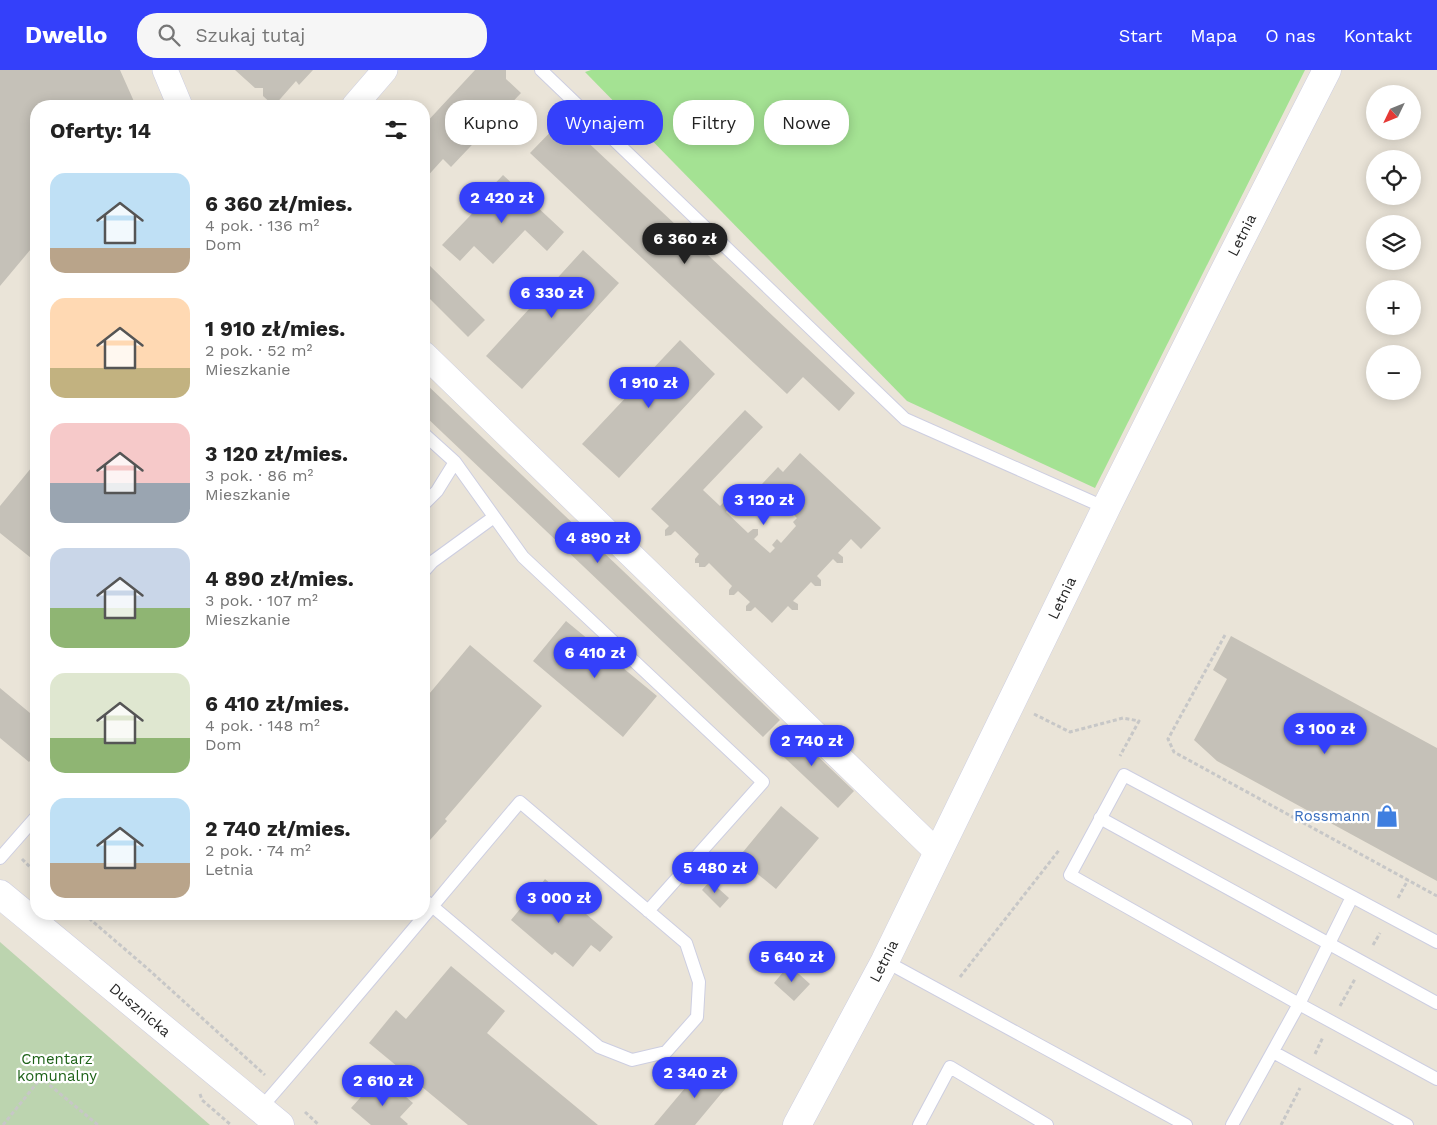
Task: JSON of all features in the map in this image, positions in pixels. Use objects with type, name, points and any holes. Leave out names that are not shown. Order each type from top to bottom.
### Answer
[{"type":"street","points":[[164,70],[177,100]]},
{"type":"street","points":[[359,100],[385,70]]},
{"type":"street","name":"Letnia","points":[[797,1125],[885,961],[1224,270],[1327,70]]},
{"type":"street","points":[[430,360],[938,853]]},
{"type":"street","name":"Dusznicka","points":[[0,894],[30,919]]},
{"type":"street","name":"Dusznicka","points":[[31,920],[270,1117]]},
{"type":"lane","points":[[541,70],[906,419],[1106,508]]},
{"type":"lane","points":[[430,439],[455,462],[523,557],[763,782],[648,911]]},
{"type":"lane","points":[[430,498],[437,491],[455,462]]},
{"type":"lane","points":[[430,564],[494,517]]},
{"type":"lane","points":[[1437,942],[1124,774],[1070,875],[1437,1079]]},
{"type":"lane","points":[[430,901],[520,802],[686,943],[699,982],[697,1018],[666,1052],[632,1060],[599,1047],[430,905]]},
{"type":"lane","points":[[1100,818],[1437,1003]]},
{"type":"lane","points":[[0,858],[30,824]]},
{"type":"lane","points":[[1232,1125],[1299,1004],[1352,897]]},
{"type":"lane","points":[[270,1117],[279,1087],[414,920]]},
{"type":"lane","points":[[885,961],[1186,1125]]},
{"type":"lane","points":[[1272,1052],[1407,1125]]},
{"type":"lane","points":[[919,1125],[950,1067],[1047,1125]]},
{"type":"path","points":[[1224,634],[1168,739],[1174,752],[1437,896]]},
{"type":"path","points":[[1034,714],[1070,732],[1123,718],[1140,721],[1116,764]]},
{"type":"path","points":[[960,977],[1063,845]]},
{"type":"path","points":[[1398,898],[1408,880]]},
{"type":"path","points":[[91,920],[279,1087]]},
{"type":"path","points":[[1369,952],[1381,930]]},
{"type":"path","points":[[1340,1006],[1357,976]]},
{"type":"path","points":[[1312,1061],[1326,1030]]},
{"type":"path","points":[[3,1125],[42,1078],[98,1125]]},
{"type":"path","points":[[1280,1125],[1300,1088]]},
{"type":"green space","points":[[591,70],[1305,70],[1095,488],[907,401],[656,145],[663,145],[663,100],[612,100],[585,72]]},
{"type":"green space","name":"Cmentarz komunalny","points":[[0,942],[210,1125],[0,1125]]},
{"type":"building","points":[[0,70],[120,70],[133,100],[30,100],[30,250],[0,286]]},
{"type":"building","points":[[235,70],[313,70],[299,85],[296,81],[279,100],[267,100],[263,96],[263,88],[255,88]]},
{"type":"building","points":[[475,70],[506,70],[506,79],[521,93],[514,100],[447,100]]},
{"type":"building","points":[[445,102],[445,145],[472,145],[451,167],[443,159],[430,173],[430,119]]},
{"type":"building","points":[[547,135],[547,145],[591,145],[855,393],[839,411],[803,377],[787,394],[530,153]]},
{"type":"building","points":[[503,175],[564,232],[547,251],[525,230],[493,264],[474,246],[460,261],[442,245],[489,196],[486,193]]},
{"type":"building","points":[[583,250],[619,283],[522,389],[486,356]]},
{"type":"building","points":[[430,266],[485,320],[468,337],[430,299]]},
{"type":"building","points":[[680,340],[715,374],[619,478],[582,444]]},
{"type":"building","points":[[430,388],[780,720],[763,737],[430,421]]},
{"type":"building","points":[[745,410],[763,427],[703,490],[720,506],[724,502],[730,502],[730,507],[726,512],[748,533],[753,529],[758,529],[758,535],[754,539],[770,553],[775,548],[772,545],[777,539],[781,543],[796,526],[793,522],[797,518],[762,484],[778,467],[783,472],[800,453],[881,528],[861,549],[851,539],[838,553],[843,557],[843,563],[837,563],[833,559],[817,576],[821,580],[821,586],[815,586],[811,582],[793,601],[798,604],[798,610],[792,610],[788,606],[772,623],[755,607],[751,611],[746,611],[746,606],[750,602],[738,591],[734,595],[729,595],[729,590],[732,586],[709,563],[705,567],[699,567],[699,563],[695,563],[695,559],[699,554],[675,531],[671,535],[665,536],[665,530],[669,526],[651,509]]},
{"type":"building","points":[[30,469],[30,557],[0,533],[0,506]]},
{"type":"building","points":[[566,621],[657,696],[623,737],[533,661]]},
{"type":"building","points":[[1231,636],[1437,748],[1437,881],[1217,761],[1194,740],[1227,679],[1213,670]]},
{"type":"building","points":[[470,645],[542,706],[445,819],[447,821],[430,840],[430,693]]},
{"type":"building","points":[[0,688],[30,713],[30,761],[29,762],[0,738]]},
{"type":"building","points":[[786,726],[854,791],[838,808],[770,744]]},
{"type":"building","points":[[781,806],[819,838],[776,889],[738,858]]},
{"type":"building","points":[[545,879],[613,937],[600,952],[591,945],[573,967],[555,952],[552,955],[511,920],[530,897],[526,893],[534,883],[539,887]]},
{"type":"building","points":[[710,881],[729,898],[720,908],[702,890]]},
{"type":"building","points":[[789,965],[810,984],[794,1001],[774,983]]},
{"type":"building","points":[[451,966],[505,1011],[487,1033],[598,1125],[468,1125],[369,1043],[396,1010],[406,1019]]},
{"type":"building","points":[[706,1063],[730,1083],[695,1125],[654,1125]]},
{"type":"building","points":[[391,1084],[413,1103],[400,1117],[407,1125],[371,1125],[351,1108],[368,1089],[379,1098]]},
{"type":"place","name":"Rossmann","points":[[1387,816]]}]
